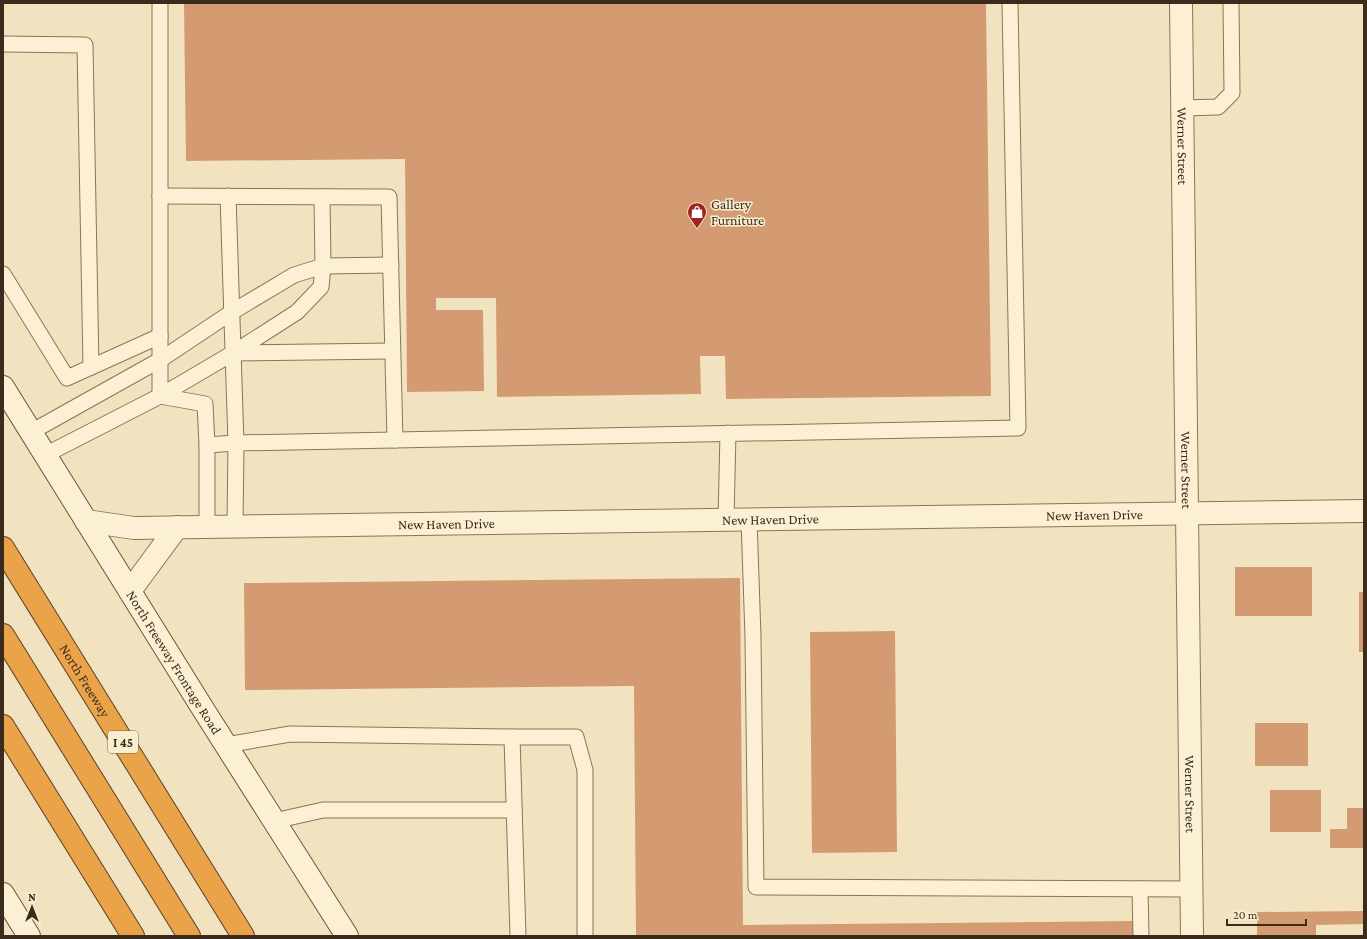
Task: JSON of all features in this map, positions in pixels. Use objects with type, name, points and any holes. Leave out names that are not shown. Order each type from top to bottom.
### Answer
[{"type":"highway","name":"North Freeway","points":[[3,548],[243,936]]},
{"type":"highway","points":[[3,635],[189,936]]},
{"type":"highway","points":[[3,726],[132,936]]},
{"type":"street","name":"Werner Street","points":[[1181,3],[1192,936]]},
{"type":"street","name":"North Freeway Frontage Road","points":[[3,387],[347,936]]},
{"type":"street","name":"New Haven Drive","points":[[86,521],[134,528],[1364,511]]},
{"type":"street","points":[[130,591],[177,527]]},
{"type":"street","points":[[3,894],[29,936]]},
{"type":"lane","points":[[160,3],[160,396]]},
{"type":"lane","points":[[207,445],[236,443],[1018,428],[1010,3]]},
{"type":"lane","points":[[1182,108],[1218,108],[1232,93],[1231,3]]},
{"type":"lane","points":[[3,44],[85,45],[91,368]]},
{"type":"lane","points":[[160,196],[389,197],[395,440]]},
{"type":"lane","points":[[228,196],[236,443],[235,526]]},
{"type":"lane","points":[[45,455],[160,396],[233,353],[297,312],[321,287],[324,266],[322,197]]},
{"type":"lane","points":[[31,432],[160,360],[232,312],[294,275],[324,266],[391,265]]},
{"type":"lane","points":[[3,274],[67,378],[160,336]]},
{"type":"lane","points":[[233,353],[392,351]]},
{"type":"lane","points":[[160,396],[205,404],[207,445],[207,526]]},
{"type":"lane","points":[[726,520],[728,433]]},
{"type":"lane","points":[[750,519],[756,887],[1192,889]]},
{"type":"lane","points":[[226,745],[290,734],[576,737],[585,770],[585,936]]},
{"type":"lane","points":[[512,737],[518,936]]},
{"type":"lane","points":[[274,821],[324,810],[514,810]]},
{"type":"lane","points":[[1140,889],[1141,936]]},
{"type":"building","name":"Gallery Furniture","points":[[184,3],[986,3],[991,396],[726,399],[725,356],[700,356],[701,394],[497,397],[496,298],[436,298],[436,310],[483,310],[484,391],[407,392],[405,159],[186,161]]},
{"type":"building","points":[[1235,567],[1312,567],[1312,616],[1235,616]]},
{"type":"building","points":[[740,578],[743,925],[1133,921],[1133,936],[636,936],[634,686],[245,690],[244,583]]},
{"type":"building","points":[[1359,592],[1364,592],[1364,652],[1359,652]]},
{"type":"building","points":[[895,631],[897,852],[812,853],[810,632]]},
{"type":"building","points":[[1255,723],[1308,723],[1308,766],[1255,766]]},
{"type":"building","points":[[1270,790],[1321,790],[1321,832],[1270,832]]},
{"type":"building","points":[[1347,808],[1364,808],[1364,848],[1330,848],[1330,829],[1347,829]]},
{"type":"building","points":[[1364,911],[1364,924],[1316,925],[1316,936],[1257,936],[1257,912]]},
{"type":"place","name":"Gallery Furniture","points":[[697,229]]}]
